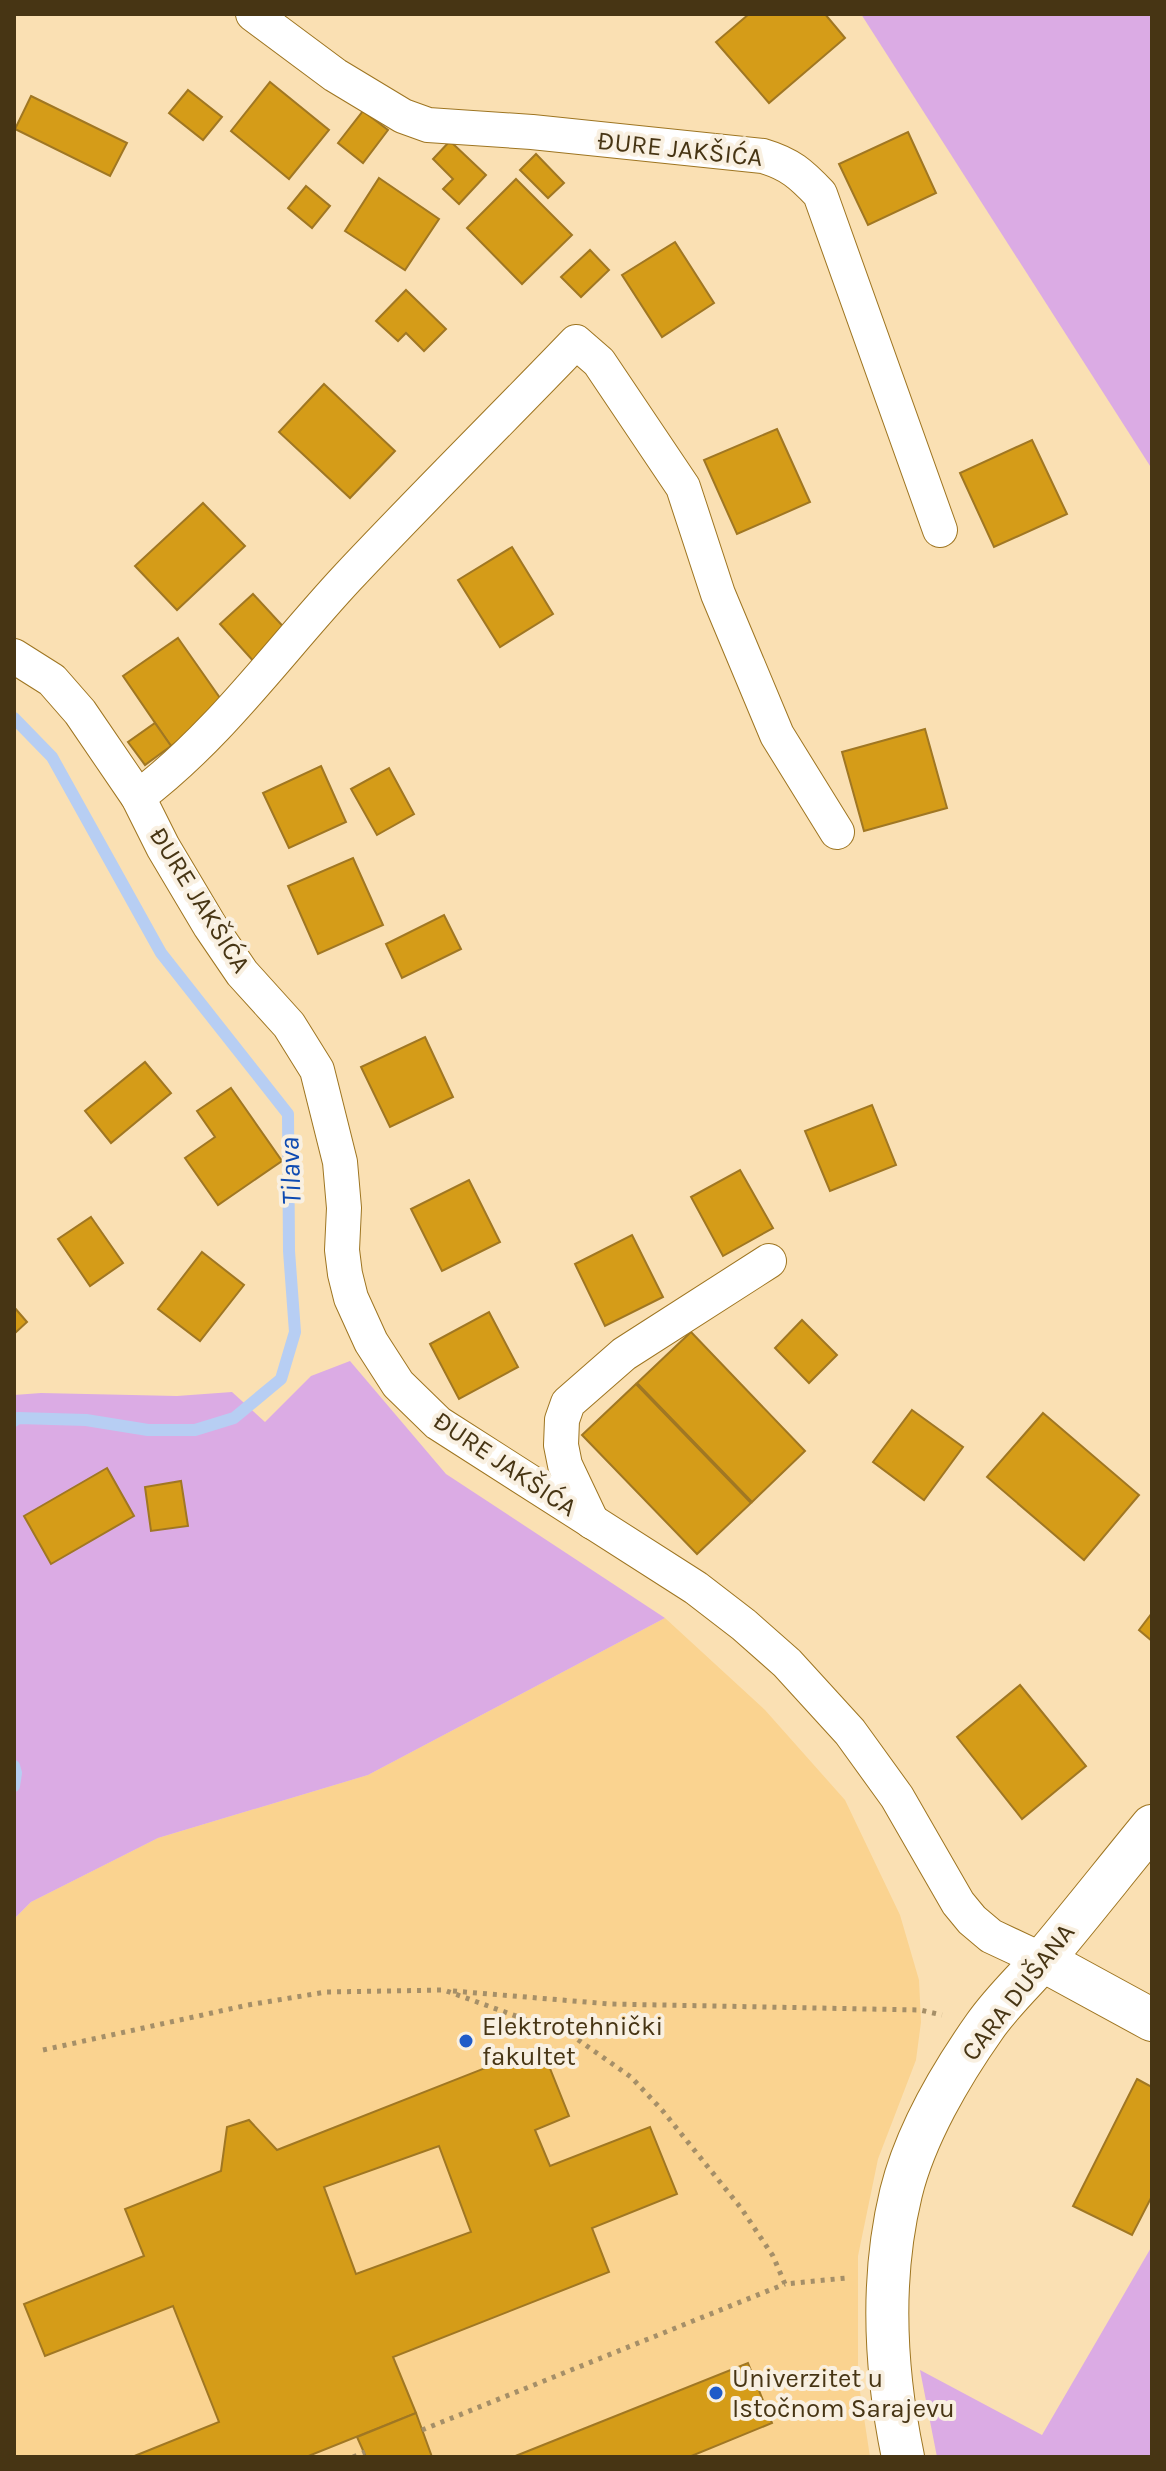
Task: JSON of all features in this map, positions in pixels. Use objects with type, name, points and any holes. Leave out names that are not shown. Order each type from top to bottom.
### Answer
[{"type":"street","name":"ĐURE JAKŠIĆA","points":[[253,14],[335,75],[403,116],[428,125],[532,132],[763,156],[786,163],[820,194],[940,530]]},
{"type":"street","name":"ĐURE JAKŠIĆA","points":[[138,797],[170,773],[224,717],[347,578],[576,342],[599,362],[683,487],[718,594],[777,735],[837,832]]},
{"type":"street","name":"ĐURE JAKŠIĆA","points":[[14,656],[52,680],[80,712],[138,797],[163,847],[210,926],[242,973],[289,1025],[317,1070],[340,1162],[344,1208],[342,1250],[351,1298],[371,1342],[398,1384],[438,1423],[696,1588],[787,1663],[850,1732],[890,1786],[958,1903],[972,1920],[991,1936],[1042,1960]]},
{"type":"street","points":[[592,1523],[565,1465],[561,1445],[562,1420],[568,1403],[624,1354],[769,1261]]},
{"type":"street","name":"CARA DUŠANA","points":[[903,2457],[892,2398],[887,2274],[901,2193],[914,2152],[941,2098],[986,2025],[1152,1826]]},
{"type":"street","points":[[1042,1960],[1152,2020]]},
{"type":"path","points":[[43,2050],[248,2005],[326,1992],[444,1990],[610,2004],[920,2010],[986,2025]]},
{"type":"path","points":[[444,1990],[574,2037],[631,2077],[662,2110],[741,2208],[773,2256],[785,2284]]},
{"type":"path","points":[[422,2430],[785,2284],[887,2274]]},
{"type":"path","points":[[353,2457],[365,2452]]},
{"type":"shaded area","points":[[861,14],[1152,14],[1152,469]]},
{"type":"shaded area","points":[[350,1361],[446,1474],[665,1618],[368,1775],[158,1838],[31,1902],[14,1919],[14,1395],[177,1396],[232,1392],[265,1422],[311,1376]]},
{"type":"shaded area","name":"Elektrotehnički fakultet","points":[[665,1618],[765,1710],[845,1800],[900,1915],[919,1980],[921,2022],[916,2060],[878,2159],[858,2256],[858,2378],[870,2457],[14,2457],[14,1919],[31,1902],[158,1838],[368,1775]]},
{"type":"shaded area","points":[[1152,2246],[1152,2457],[937,2457],[920,2370],[1042,2435]]},
{"type":"building","points":[[749,14],[825,14],[845,38],[769,103],[716,42]]},
{"type":"building","points":[[270,82],[329,130],[289,179],[231,131]]},
{"type":"building","points":[[188,90],[222,117],[203,140],[169,113]]},
{"type":"building","points":[[31,96],[127,143],[110,176],[15,129]]},
{"type":"building","points":[[363,111],[388,130],[363,163],[338,143]]},
{"type":"building","points":[[908,132],[936,193],[868,225],[839,164]]},
{"type":"building","points":[[450,141],[486,175],[459,204],[443,189],[453,179],[433,159]]},
{"type":"building","points":[[536,154],[564,183],[548,198],[520,170]]},
{"type":"building","points":[[379,178],[439,219],[405,270],[345,231]]},
{"type":"building","points":[[516,179],[572,235],[522,284],[467,228]]},
{"type":"building","points":[[306,186],[330,206],[312,228],[288,208]]},
{"type":"building","points":[[675,242],[714,303],[662,337],[622,275]]},
{"type":"building","points":[[590,250],[609,270],[581,297],[561,277]]},
{"type":"building","points":[[406,290],[446,329],[424,351],[406,333],[398,341],[376,321]]},
{"type":"building","points":[[324,384],[395,451],[350,498],[279,432]]},
{"type":"building","points":[[777,429],[810,502],[737,534],[704,460]]},
{"type":"building","points":[[1032,440],[1067,514],[994,547],[960,473]]},
{"type":"building","points":[[203,503],[245,546],[177,610],[135,566]]},
{"type":"building","points":[[512,547],[553,614],[500,647],[458,580]]},
{"type":"building","points":[[253,594],[290,634],[256,664],[220,624]]},
{"type":"building","points":[[178,638],[227,708],[171,746],[123,676]]},
{"type":"building","points":[[155,723],[171,746],[145,765],[128,742]]},
{"type":"building","points":[[925,729],[947,808],[864,831],[842,752]]},
{"type":"building","points":[[321,766],[346,822],[289,848],[263,793]]},
{"type":"building","points":[[389,768],[414,814],[377,835],[351,789]]},
{"type":"building","points":[[353,858],[383,925],[318,954],[288,886]]},
{"type":"building","points":[[444,915],[461,949],[402,978],[386,944]]},
{"type":"building","points":[[425,1037],[453,1097],[390,1127],[361,1067]]},
{"type":"building","points":[[145,1062],[171,1093],[111,1143],[85,1111]]},
{"type":"building","points":[[231,1088],[282,1161],[218,1205],[185,1158],[215,1137],[197,1111]]},
{"type":"building","points":[[872,1105],[896,1165],[830,1191],[805,1131]]},
{"type":"building","points":[[740,1170],[773,1228],[723,1256],[691,1197]]},
{"type":"building","points":[[469,1180],[500,1242],[442,1271],[411,1209]]},
{"type":"building","points":[[91,1217],[123,1263],[90,1286],[58,1239]]},
{"type":"building","points":[[632,1235],[663,1297],[605,1326],[575,1264]]},
{"type":"building","points":[[202,1252],[244,1285],[200,1341],[158,1309]]},
{"type":"building","points":[[14,1307],[27,1322],[14,1334]]},
{"type":"building","points":[[489,1312],[518,1367],[459,1399],[430,1344]]},
{"type":"building","points":[[802,1320],[837,1355],[809,1383],[775,1348]]},
{"type":"building","points":[[691,1332],[805,1451],[752,1502],[637,1383]]},
{"type":"building","points":[[636,1384],[751,1503],[697,1554],[582,1435]]},
{"type":"building","points":[[912,1410],[963,1447],[924,1500],[873,1462]]},
{"type":"building","points":[[1043,1413],[1139,1495],[1084,1560],[987,1477]]},
{"type":"building","points":[[107,1468],[134,1516],[51,1564],[24,1516]]},
{"type":"building","points":[[181,1481],[188,1526],[151,1531],[145,1487]]},
{"type":"building","points":[[1152,1613],[1152,1641],[1139,1630]]},
{"type":"building","points":[[1020,1685],[1086,1766],[1022,1819],[957,1737]]},
{"type":"building","name":"Elektrotehnički fakultet","points":[[541,2046],[569,2116],[535,2130],[550,2166],[650,2127],[677,2194],[592,2228],[609,2272],[393,2357],[416,2413],[306,2457],[132,2457],[219,2422],[173,2306],[45,2356],[24,2304],[144,2256],[125,2209],[221,2171],[227,2127],[249,2120],[277,2150]],"holes":[[[439,2146],[471,2232],[356,2274],[324,2187]]]},
{"type":"building","points":[[1137,2079],[1152,2087],[1152,2196],[1132,2235],[1073,2206]]},
{"type":"building","name":"Univerzitet u Istočnom Sarajevu","points":[[748,2363],[772,2423],[689,2457],[513,2457]]},
{"type":"building","points":[[416,2413],[432,2457],[366,2457],[357,2437]]},
{"type":"waterway","name":"Tilava","points":[[14,718],[52,757],[161,953],[288,1114],[289,1251],[295,1332],[281,1379],[234,1418],[195,1430],[148,1430],[86,1420],[18,1418],[14,1421]]},
{"type":"waterway","name":"Tilava","points":[[14,1766],[14,1786]]},
{"type":"place","name":"Elektrotehnički fakultet","points":[[466,2041]]},
{"type":"place","name":"Univerzitet u Istočnom Sarajevu","points":[[716,2393]]}]
